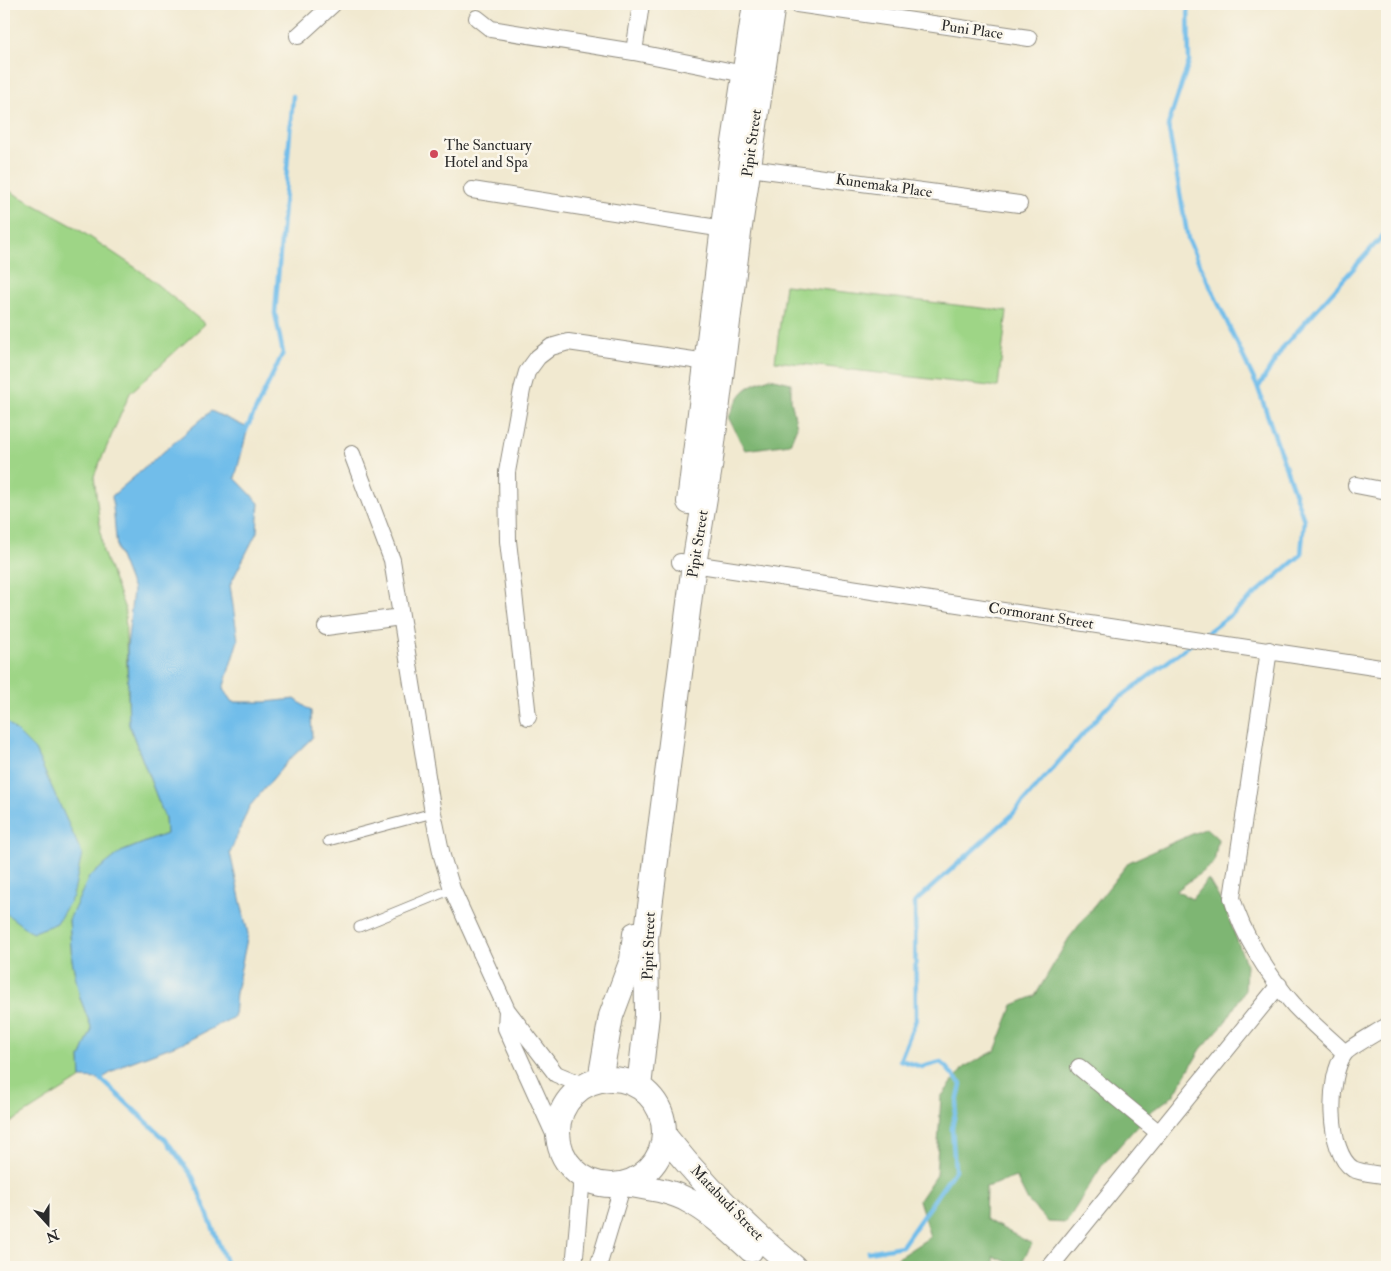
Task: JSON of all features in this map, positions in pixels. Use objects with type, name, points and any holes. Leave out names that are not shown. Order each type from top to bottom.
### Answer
[{"type":"main road","name":"Pipit Street","points":[[639,1086],[647,1015],[646,938],[707,362],[744,74],[755,4]]},
{"type":"main road","name":"Pipit Street","points":[[592,1083],[612,1016],[632,960],[672,617],[710,467],[739,233],[773,4]]},
{"type":"main road","points":[[614,1079],[627,1081],[639,1086],[650,1095],[658,1107],[663,1120],[662,1148],[656,1160],[648,1170],[624,1184],[594,1183],[582,1177],[568,1163],[559,1145],[558,1128],[562,1111],[571,1097],[592,1083],[614,1079]]},
{"type":"main road","name":"Matabudi Street","points":[[664,1134],[682,1157],[720,1198],[766,1244],[794,1267]]},
{"type":"main road","name":"Matabudi Street","points":[[624,1184],[664,1191],[688,1200],[710,1214],[771,1267]]},
{"type":"street","points":[[298,36],[333,4]]},
{"type":"street","points":[[634,52],[640,4]]},
{"type":"street","name":"Puni Place","points":[[797,4],[1029,38]]},
{"type":"street","points":[[477,18],[491,29],[634,52],[744,74]]},
{"type":"street","name":"Kunemaka Place","points":[[749,168],[1019,204]]},
{"type":"street","points":[[472,190],[724,229]]},
{"type":"street","points":[[528,717],[508,541],[507,472],[527,372],[538,357],[552,347],[568,342],[707,362]]},
{"type":"street","points":[[352,454],[392,560],[433,813],[442,856],[452,889],[507,1010],[556,1074],[592,1083]]},
{"type":"street","points":[[1356,485],[1387,491]]},
{"type":"street","name":"Cormorant Street","points":[[687,563],[1387,669]]},
{"type":"street","points":[[326,627],[401,617]]},
{"type":"street","points":[[1269,650],[1232,898],[1252,946],[1279,985],[1294,1004],[1345,1053]]},
{"type":"street","points":[[1050,1267],[1279,985]]},
{"type":"street","points":[[507,1010],[506,1028],[559,1145]]},
{"type":"street","points":[[1387,1026],[1345,1053],[1336,1073],[1331,1118],[1344,1158],[1353,1168],[1387,1176]]},
{"type":"street","points":[[1079,1066],[1160,1133]]},
{"type":"street","points":[[574,1267],[582,1177]]},
{"type":"street","points":[[598,1267],[624,1184]]},
{"type":"lane","points":[[328,841],[433,813]]},
{"type":"lane","points":[[359,927],[452,889]]},
{"type":"green space","points":[[4,188],[75,227],[142,272],[205,324],[130,393],[94,476],[103,552],[125,609],[129,725],[165,818],[166,834],[121,852],[69,920],[72,960],[80,998],[92,1029],[80,1058],[81,1078],[4,1127]]},
{"type":"green space","points":[[785,285],[1007,311],[998,387],[775,361]]},
{"type":"green space","points":[[770,378],[791,383],[791,400],[797,427],[790,444],[745,450],[728,417],[743,392],[753,385]]},
{"type":"green space","points":[[1206,828],[1218,839],[1214,863],[1176,891],[1192,899],[1208,879],[1225,908],[1246,964],[1245,990],[1226,1021],[1201,1049],[1173,1096],[1150,1112],[1103,1164],[1066,1223],[1048,1222],[1028,1201],[1016,1177],[986,1187],[985,1219],[1032,1244],[1019,1267],[993,1256],[996,1267],[892,1267],[890,1263],[930,1237],[919,1200],[936,1175],[941,1097],[964,1067],[995,1051],[1013,1005],[1035,996],[1069,938],[1129,862]]},
{"type":"water","points":[[211,411],[248,428],[235,478],[259,503],[257,532],[230,585],[238,640],[223,689],[232,702],[266,702],[295,699],[311,711],[312,738],[287,762],[249,807],[230,853],[248,934],[236,992],[234,1017],[187,1041],[125,1064],[101,1079],[81,1078],[80,1058],[92,1029],[80,998],[72,960],[69,920],[89,877],[121,852],[166,834],[165,818],[129,725],[127,648],[133,590],[117,549],[112,496]]},
{"type":"water","points":[[4,719],[35,750],[82,854],[73,896],[57,923],[32,933],[4,912]]},
{"type":"waterway","points":[[1188,4],[1189,62],[1168,125],[1188,239],[1258,388],[1304,520],[1301,555],[1232,614],[1202,636]]},
{"type":"waterway","points":[[245,432],[283,353],[275,313],[293,96]]},
{"type":"waterway","points":[[1258,388],[1284,346],[1387,231]]},
{"type":"waterway","points":[[868,1252],[902,1246],[955,1170],[952,1128],[961,1084],[941,1062],[922,1067],[900,1060],[916,1020],[915,902],[1011,816],[1105,709],[1191,644]]},
{"type":"waterway","points":[[102,1075],[101,1079],[166,1140],[193,1177],[228,1267]]},
{"type":"place","name":"The Sanctuary Hotel and Spa","points":[[434,154]]}]
